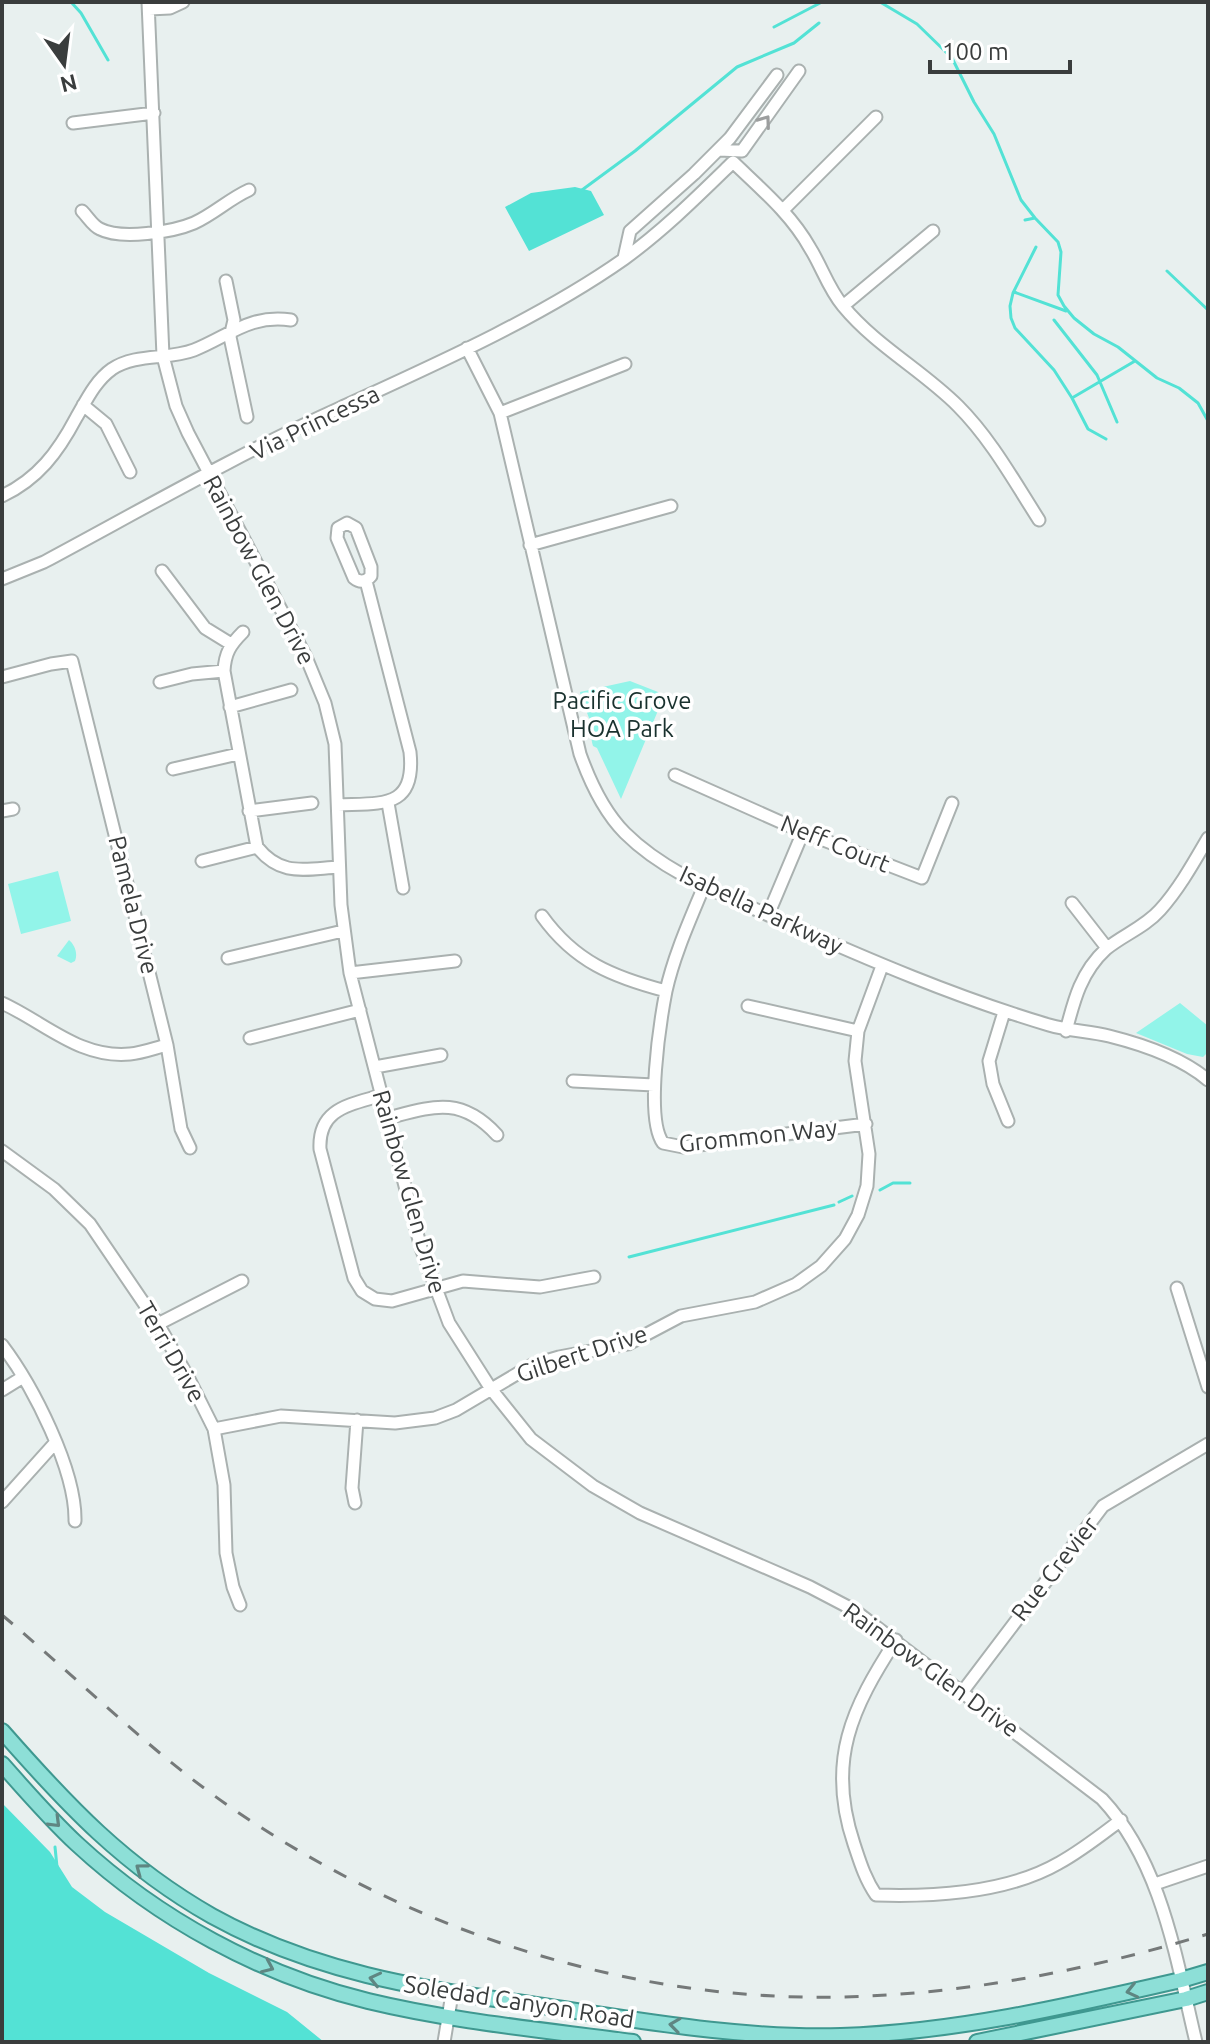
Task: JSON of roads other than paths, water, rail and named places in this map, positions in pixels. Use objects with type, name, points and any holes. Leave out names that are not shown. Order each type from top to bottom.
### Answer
[{"type":"main road","name":"Soledad Canyon Road","points":[[2,1731],[67,1805],[112,1847],[161,1884],[213,1916],[268,1943],[326,1965],[385,1981],[452,1994],[730,2032],[837,2036],[940,2029],[1010,2018],[1208,1972]]},
{"type":"main road","name":"Soledad Canyon Road","points":[[2,1764],[77,1844],[152,1904],[234,1952],[321,1988],[367,2001],[447,2017],[633,2042]]},
{"type":"main road","points":[[977,2042],[1208,1992]]},
{"type":"street","points":[[148,6],[170,8],[183,2]]},
{"type":"street","name":"Rainbow Glen Drive","points":[[148,6],[163,356],[176,406],[321,691],[335,744],[343,931],[350,973],[421,1248],[449,1323],[491,1389],[531,1439],[593,1486],[640,1513],[810,1587],[854,1610],[1092,1789],[1121,1820],[1144,1857],[1155,1884],[1196,2042]]},
{"type":"street","points":[[719,150],[742,151],[799,71]]},
{"type":"street","points":[[624,258],[627,240],[635,225],[719,150],[753,110],[777,75]]},
{"type":"street","points":[[73,123],[154,113]]},
{"type":"street","points":[[876,117],[783,210],[810,248],[826,282],[843,306],[879,343],[957,405],[988,441],[1039,520]]},
{"type":"street","name":"Via Princessa","points":[[2,579],[44,562],[209,474],[339,408],[399,383],[545,306],[624,258],[680,214],[733,162],[783,210]]},
{"type":"street","points":[[82,211],[98,228],[113,234],[158,232],[196,222],[249,190]]},
{"type":"street","points":[[843,306],[933,231]]},
{"type":"street","points":[[226,281],[234,320],[230,337],[247,417]]},
{"type":"street","points":[[2,496],[26,482],[54,456],[83,405],[111,370],[136,360],[194,350],[232,330],[272,317],[291,320]]},
{"type":"street","name":"Isabella Parkway","points":[[467,348],[500,413],[572,725],[590,781],[604,807],[624,832],[664,864],[704,886],[882,966],[962,998],[1066,1031],[1106,1035],[1141,1045],[1206,1076]]},
{"type":"street","points":[[500,413],[625,364]]},
{"type":"street","points":[[83,405],[106,424],[130,472]]},
{"type":"street","points":[[530,545],[671,506]]},
{"type":"street","points":[[343,524],[353,525],[357,531],[372,570],[366,581],[354,578],[337,538],[343,524]]},
{"type":"street","points":[[162,571],[205,628],[231,644]]},
{"type":"street","points":[[338,805],[388,803],[409,786],[412,772],[410,752],[366,581]]},
{"type":"street","points":[[243,632],[225,656],[224,671],[257,847],[278,867],[339,867]]},
{"type":"street","name":"Pamela Drive","points":[[2,677],[72,661],[167,1045],[181,1129],[190,1148]]},
{"type":"street","points":[[160,682],[192,674],[224,671]]},
{"type":"street","points":[[230,707],[291,690]]},
{"type":"street","points":[[173,769],[238,754]]},
{"type":"street","name":"Neff Court","points":[[675,775],[803,832],[922,878],[952,803]]},
{"type":"street","points":[[249,811],[312,803]]},
{"type":"street","points":[[388,803],[403,888]]},
{"type":"street","points":[[768,915],[803,832]]},
{"type":"street","points":[[1066,1031],[1079,984],[1107,948],[1135,931],[1160,910],[1208,838]]},
{"type":"street","points":[[202,861],[257,847]]},
{"type":"street","name":"Grommon Way","points":[[704,886],[680,944],[666,991],[654,1085],[658,1136],[663,1143],[671,1146],[866,1124]]},
{"type":"street","points":[[1072,903],[1107,948]]},
{"type":"street","points":[[542,916],[559,939],[591,964],[629,981],[666,991]]},
{"type":"street","points":[[228,958],[343,931]]},
{"type":"street","points":[[350,973],[455,961]]},
{"type":"street","name":"Gilbert Drive","points":[[214,1429],[281,1416],[395,1423],[435,1418],[456,1410],[532,1365],[628,1344],[681,1316],[755,1302],[796,1284],[821,1266],[845,1239],[858,1215],[867,1186],[869,1154],[855,1061],[858,1031],[882,966]]},
{"type":"street","points":[[2,1003],[82,1049],[130,1054],[167,1045]]},
{"type":"street","points":[[748,1006],[858,1031]]},
{"type":"street","points":[[250,1038],[360,1010]]},
{"type":"street","points":[[1004,1012],[989,1061],[998,1100],[1008,1121]]},
{"type":"street","points":[[375,1067],[441,1055]]},
{"type":"street","points":[[573,1081],[654,1085]]},
{"type":"street","points":[[382,1095],[336,1112],[324,1123],[320,1134],[320,1149],[354,1278],[362,1291],[375,1299],[392,1301],[463,1281],[540,1287],[594,1277]]},
{"type":"street","points":[[388,1118],[447,1107],[469,1111],[497,1135]]},
{"type":"street","name":"Terri Drive","points":[[2,1151],[54,1189],[90,1224],[158,1324],[189,1379],[214,1429],[224,1485],[226,1553],[240,1605]]},
{"type":"street","points":[[158,1324],[242,1281]]},
{"type":"street","points":[[1177,1288],[1208,1387]]},
{"type":"street","points":[[2,1345],[46,1419],[75,1504],[75,1521]]},
{"type":"street","points":[[2,1390],[23,1377]]},
{"type":"street","points":[[355,1503],[352,1488],[357,1420]]},
{"type":"street","points":[[2,1502],[55,1443]]},
{"type":"street","name":"Rue Crevier","points":[[963,1691],[1103,1506],[1208,1444]]},
{"type":"street","points":[[896,1640],[854,1713],[843,1765],[843,1798],[849,1830],[868,1883],[876,1895],[971,1891],[1008,1884],[1060,1863],[1121,1820]]},
{"type":"street","points":[[1155,1884],[1208,1866]]},
{"type":"street","points":[[444,2042],[452,1994]]},
{"type":"waterway","points":[[71,2],[81,13],[108,60]]},
{"type":"waterway","points":[[774,27],[822,2]]},
{"type":"waterway","points":[[880,2],[917,24],[952,58],[994,134],[1021,200],[1058,242],[1061,252],[1058,295],[1064,306],[1094,334],[1118,347],[1157,378],[1179,388],[1198,403],[1208,421]]},
{"type":"waterway","points":[[582,190],[737,67],[794,43],[819,23]]},
{"type":"waterway","points":[[1025,220],[1035,218]]},
{"type":"waterway","points":[[1036,247],[1013,293],[1011,318],[1015,328],[1054,370],[1072,398],[1135,361]]},
{"type":"waterway","points":[[1167,271],[1208,310]]},
{"type":"waterway","points":[[1014,292],[1066,311]]},
{"type":"waterway","points":[[1054,320],[1097,375],[1117,422]]},
{"type":"waterway","points":[[1072,398],[1088,429],[1106,439]]},
{"type":"waterway","points":[[880,1190],[893,1183],[910,1183]]},
{"type":"waterway","points":[[839,1202],[852,1196]]},
{"type":"waterway","points":[[629,1257],[834,1205]]},
{"type":"waterway","points":[[55,1847],[57,1867]]},
{"type":"railway","points":[[2,1615],[205,1789],[304,1854],[375,1891],[449,1924],[525,1951],[603,1972],[682,1987],[762,1995],[889,1995],[1027,1978],[1118,1959],[1208,1934]]},
{"type":"park label","name":"Pacific Grove HOA Park","points":[[622,715]]}]
